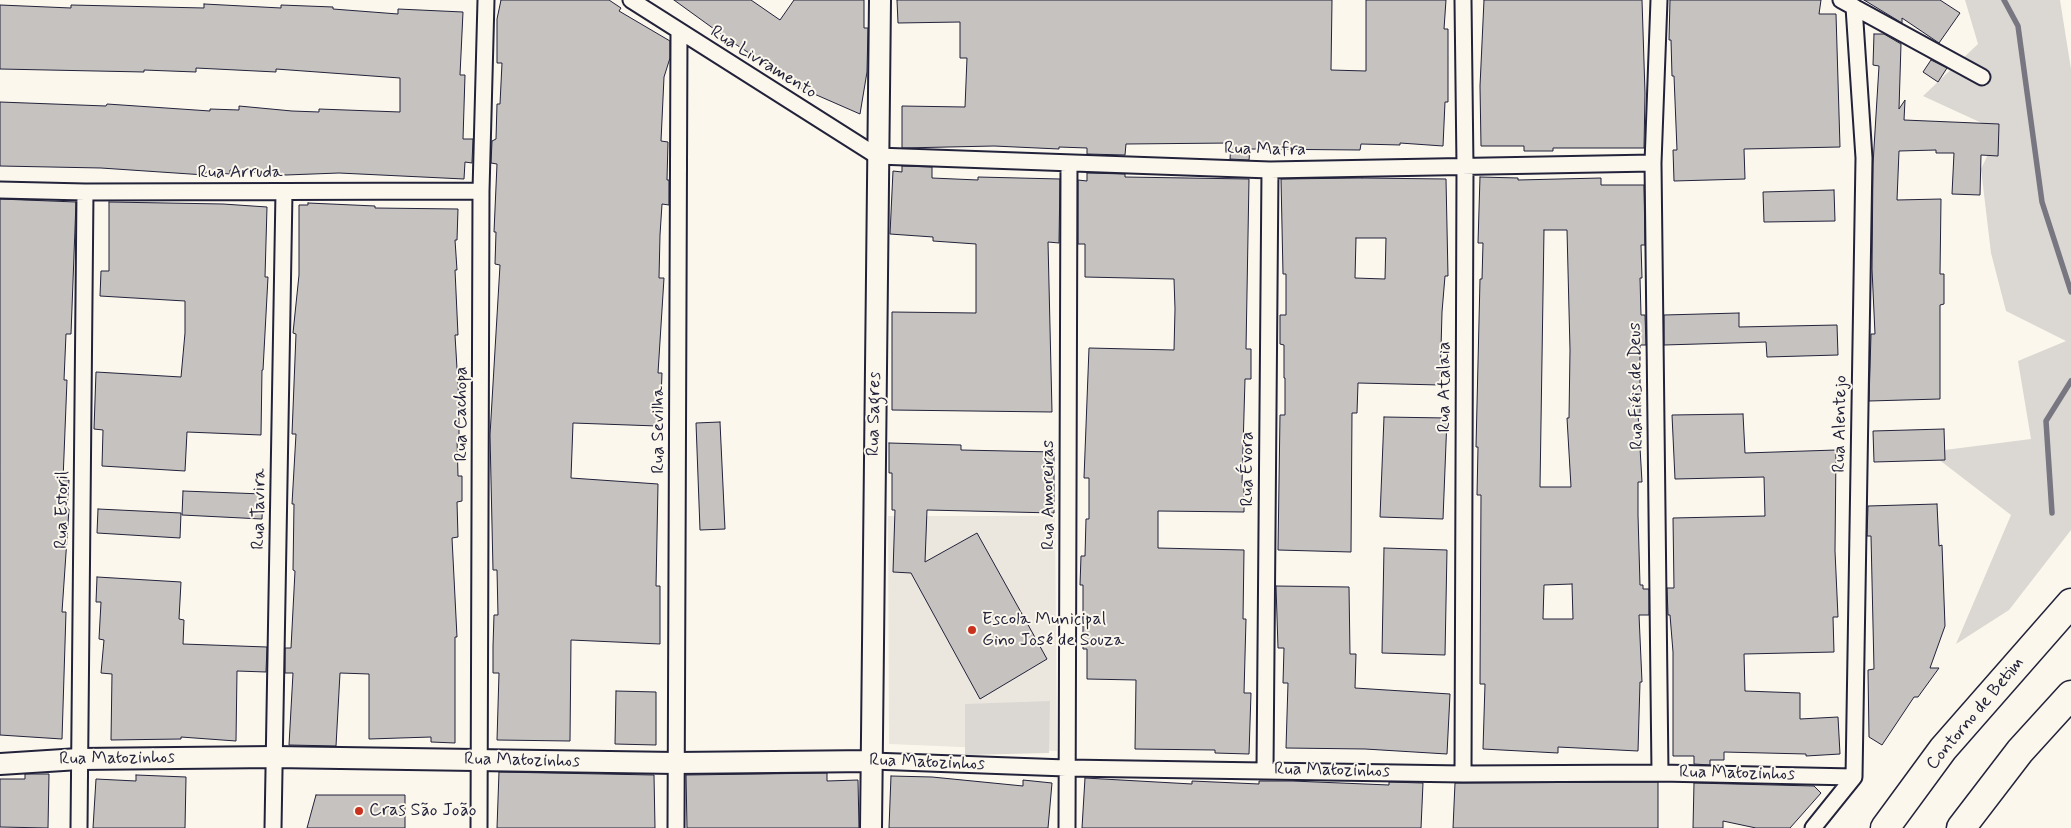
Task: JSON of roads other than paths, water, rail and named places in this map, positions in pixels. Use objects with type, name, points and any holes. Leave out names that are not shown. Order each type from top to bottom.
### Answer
[{"type":"highway","name":"Contorno de Betim","points":[[1885,828],[1943,749],[2071,603]]},
{"type":"highway","points":[[1960,828],[2020,751],[2071,695]]},
{"type":"street","name":"Rua Cachopa","points":[[479,828],[481,191],[486,0]]},
{"type":"street","name":"Rua Livramento","points":[[630,0],[877,156]]},
{"type":"street","name":"Rua Sagres","points":[[871,828],[880,0]]},
{"type":"street","name":"Rua Atalaia","points":[[1463,0],[1465,166],[1463,774]]},
{"type":"street","name":"Rua Fiéis de Deus","points":[[1659,0],[1653,163],[1660,773]]},
{"type":"street","points":[[1848,3],[1982,77]]},
{"type":"street","name":"Rua Alentejo","points":[[1848,3],[1864,158],[1854,777]]},
{"type":"street","name":"Rua Sevilha","points":[[676,828],[680,33]]},
{"type":"street","name":"Rua Mafra","points":[[877,156],[1270,170],[1653,163]]},
{"type":"street","name":"Rua Amoreiras","points":[[1067,828],[1069,163]]},
{"type":"street","name":"Rua Évora","points":[[1264,769],[1270,170]]},
{"type":"street","name":"Rua Arruda","points":[[0,190],[85,192],[481,191]]},
{"type":"street","name":"Rua Estoril","points":[[79,828],[85,192]]},
{"type":"street","name":"Rua Tavira","points":[[273,828],[284,192]]},
{"type":"street","name":"Rua Matozinhos","points":[[0,764],[79,759],[274,757],[676,763],[872,761],[1066,768],[1264,769],[1463,774],[1660,773],[1854,777]]},
{"type":"street","points":[[1814,828],[1854,777]]},
{"type":"waterway","points":[[2004,0],[2018,26],[2042,202],[2071,292]]},
{"type":"waterway","points":[[2052,513],[2046,421],[2071,381]]},
{"type":"place","name":"Escola Municipal Gino José de Souza","points":[[972,630]]},
{"type":"place","name":"Cras São João","points":[[359,811]]}]
